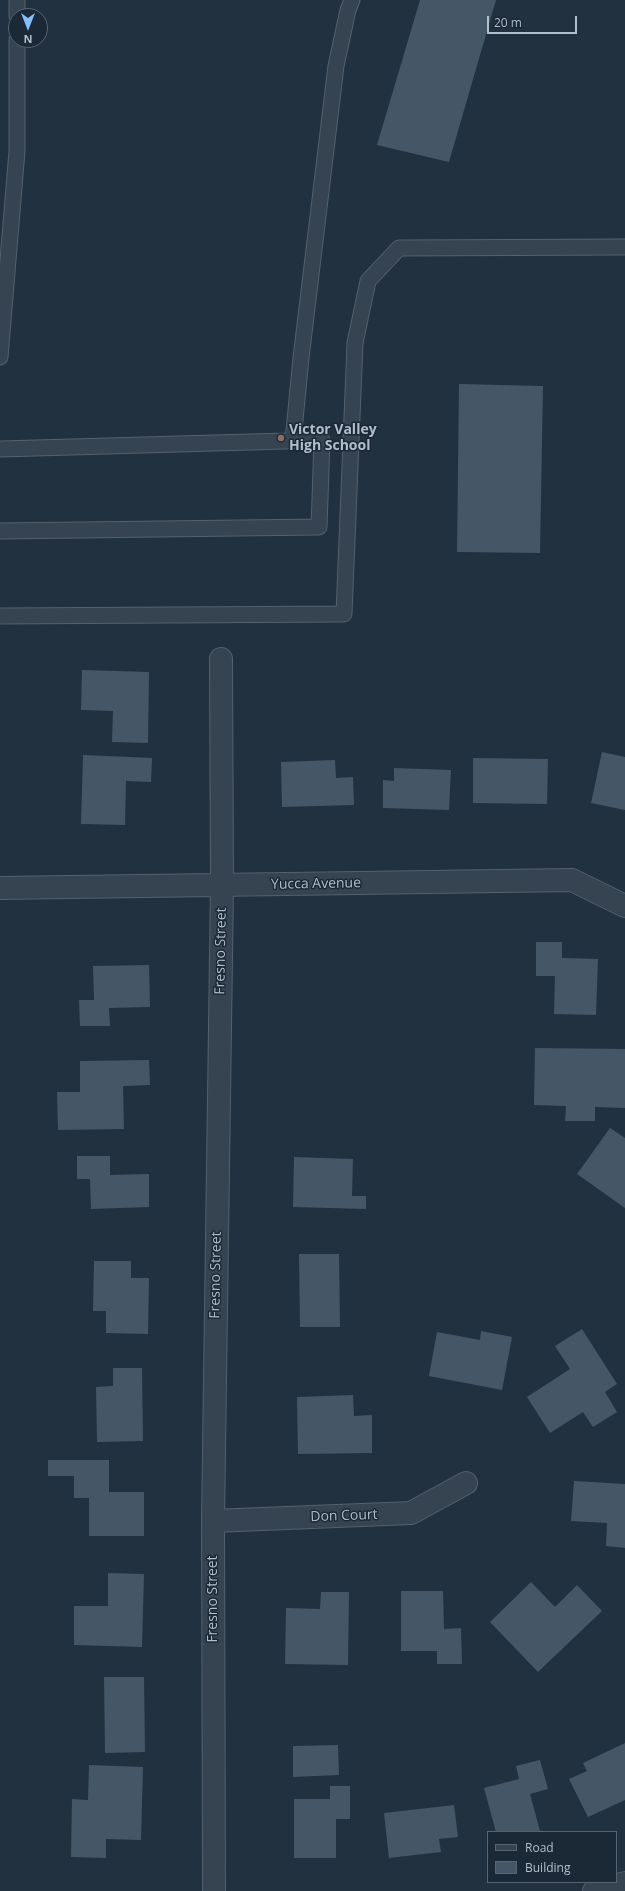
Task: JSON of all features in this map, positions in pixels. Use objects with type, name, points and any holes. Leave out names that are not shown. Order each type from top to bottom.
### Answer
[{"type":"street","name":"Fresno Street","points":[[214,1891],[213,1521],[222,886],[221,659]]},
{"type":"street","name":"Yucca Avenue","points":[[0,888],[572,880],[625,906]]},
{"type":"street","name":"Don Court","points":[[213,1521],[411,1513],[466,1483]]},
{"type":"street","points":[[594,1891],[625,1883]]},
{"type":"lane","points":[[293,441],[302,350],[336,66],[348,10],[352,0]]},
{"type":"lane","points":[[0,357],[16,151],[16,48]]},
{"type":"lane","points":[[0,616],[344,614],[355,342],[368,281],[399,248],[625,247]]},
{"type":"lane","points":[[0,449],[322,440],[320,527],[0,531]]},
{"type":"building","points":[[420,0],[496,0],[449,162],[377,145]]},
{"type":"building","points":[[459,384],[543,386],[540,553],[457,552]]},
{"type":"building","points":[[82,670],[149,672],[148,743],[112,742],[113,711],[81,710]]},
{"type":"building","points":[[602,752],[625,757],[625,810],[591,803]]},
{"type":"building","points":[[83,755],[152,758],[151,782],[126,781],[125,825],[81,824]]},
{"type":"building","points":[[473,758],[548,759],[547,804],[473,803]]},
{"type":"building","points":[[335,760],[336,778],[353,777],[354,805],[282,807],[281,762]]},
{"type":"building","points":[[394,768],[451,770],[449,810],[383,808],[383,780],[394,781]]},
{"type":"building","points":[[536,942],[562,942],[562,958],[598,959],[596,1015],[554,1014],[555,976],[536,976]]},
{"type":"building","points":[[149,965],[150,1007],[109,1008],[110,1026],[80,1026],[79,1000],[94,1000],[93,966]]},
{"type":"building","points":[[535,1048],[625,1049],[625,1108],[595,1107],[595,1121],[565,1121],[566,1106],[534,1105]]},
{"type":"building","points":[[149,1060],[150,1085],[123,1086],[124,1129],[58,1130],[57,1092],[80,1092],[80,1061]]},
{"type":"building","points":[[610,1128],[625,1138],[625,1208],[577,1174]]},
{"type":"building","points":[[77,1156],[110,1156],[110,1175],[149,1174],[149,1207],[91,1209],[90,1179],[77,1179]]},
{"type":"building","points":[[294,1157],[353,1159],[352,1196],[366,1196],[366,1209],[293,1207]]},
{"type":"building","points":[[299,1254],[339,1254],[340,1327],[300,1327]]},
{"type":"building","points":[[94,1261],[131,1261],[131,1278],[149,1278],[148,1334],[106,1333],[106,1311],[93,1311]]},
{"type":"building","points":[[582,1329],[617,1384],[605,1392],[617,1412],[593,1427],[583,1412],[550,1433],[527,1397],[570,1369],[555,1346]]},
{"type":"building","points":[[481,1331],[512,1337],[502,1390],[429,1376],[437,1332],[480,1340]]},
{"type":"building","points":[[113,1368],[142,1368],[143,1441],[97,1442],[96,1387],[113,1386]]},
{"type":"building","points":[[353,1395],[354,1416],[372,1415],[372,1453],[298,1454],[297,1397]]},
{"type":"building","points":[[48,1460],[109,1460],[109,1492],[144,1492],[144,1536],[89,1536],[89,1498],[74,1498],[74,1476],[48,1476]]},
{"type":"building","points":[[574,1481],[625,1484],[625,1548],[606,1546],[607,1523],[571,1521]]},
{"type":"building","points":[[108,1573],[144,1574],[142,1647],[74,1645],[74,1606],[108,1606]]},
{"type":"building","points":[[531,1582],[555,1607],[577,1585],[602,1611],[538,1672],[490,1622]]},
{"type":"building","points":[[401,1591],[443,1591],[444,1629],[461,1628],[462,1664],[437,1664],[437,1651],[401,1651]]},
{"type":"building","points":[[321,1592],[349,1592],[348,1665],[285,1664],[286,1608],[320,1609]]},
{"type":"building","points":[[104,1677],[144,1677],[145,1752],[105,1753]]},
{"type":"building","points":[[625,1743],[625,1800],[588,1817],[569,1779],[587,1771],[583,1763]]},
{"type":"building","points":[[338,1745],[339,1775],[293,1777],[293,1746]]},
{"type":"building","points":[[540,1760],[548,1789],[530,1794],[540,1831],[496,1831],[484,1788],[519,1779],[516,1766]]},
{"type":"building","points":[[89,1765],[143,1767],[141,1840],[106,1839],[106,1858],[71,1857],[72,1799],[88,1800]]},
{"type":"building","points":[[330,1786],[350,1786],[350,1819],[336,1819],[336,1858],[294,1858],[294,1799],[330,1799]]},
{"type":"building","points":[[454,1805],[458,1837],[439,1839],[441,1852],[389,1858],[384,1813]]},
{"type":"place","name":"Victor Valley High School","points":[[281,438]]}]
